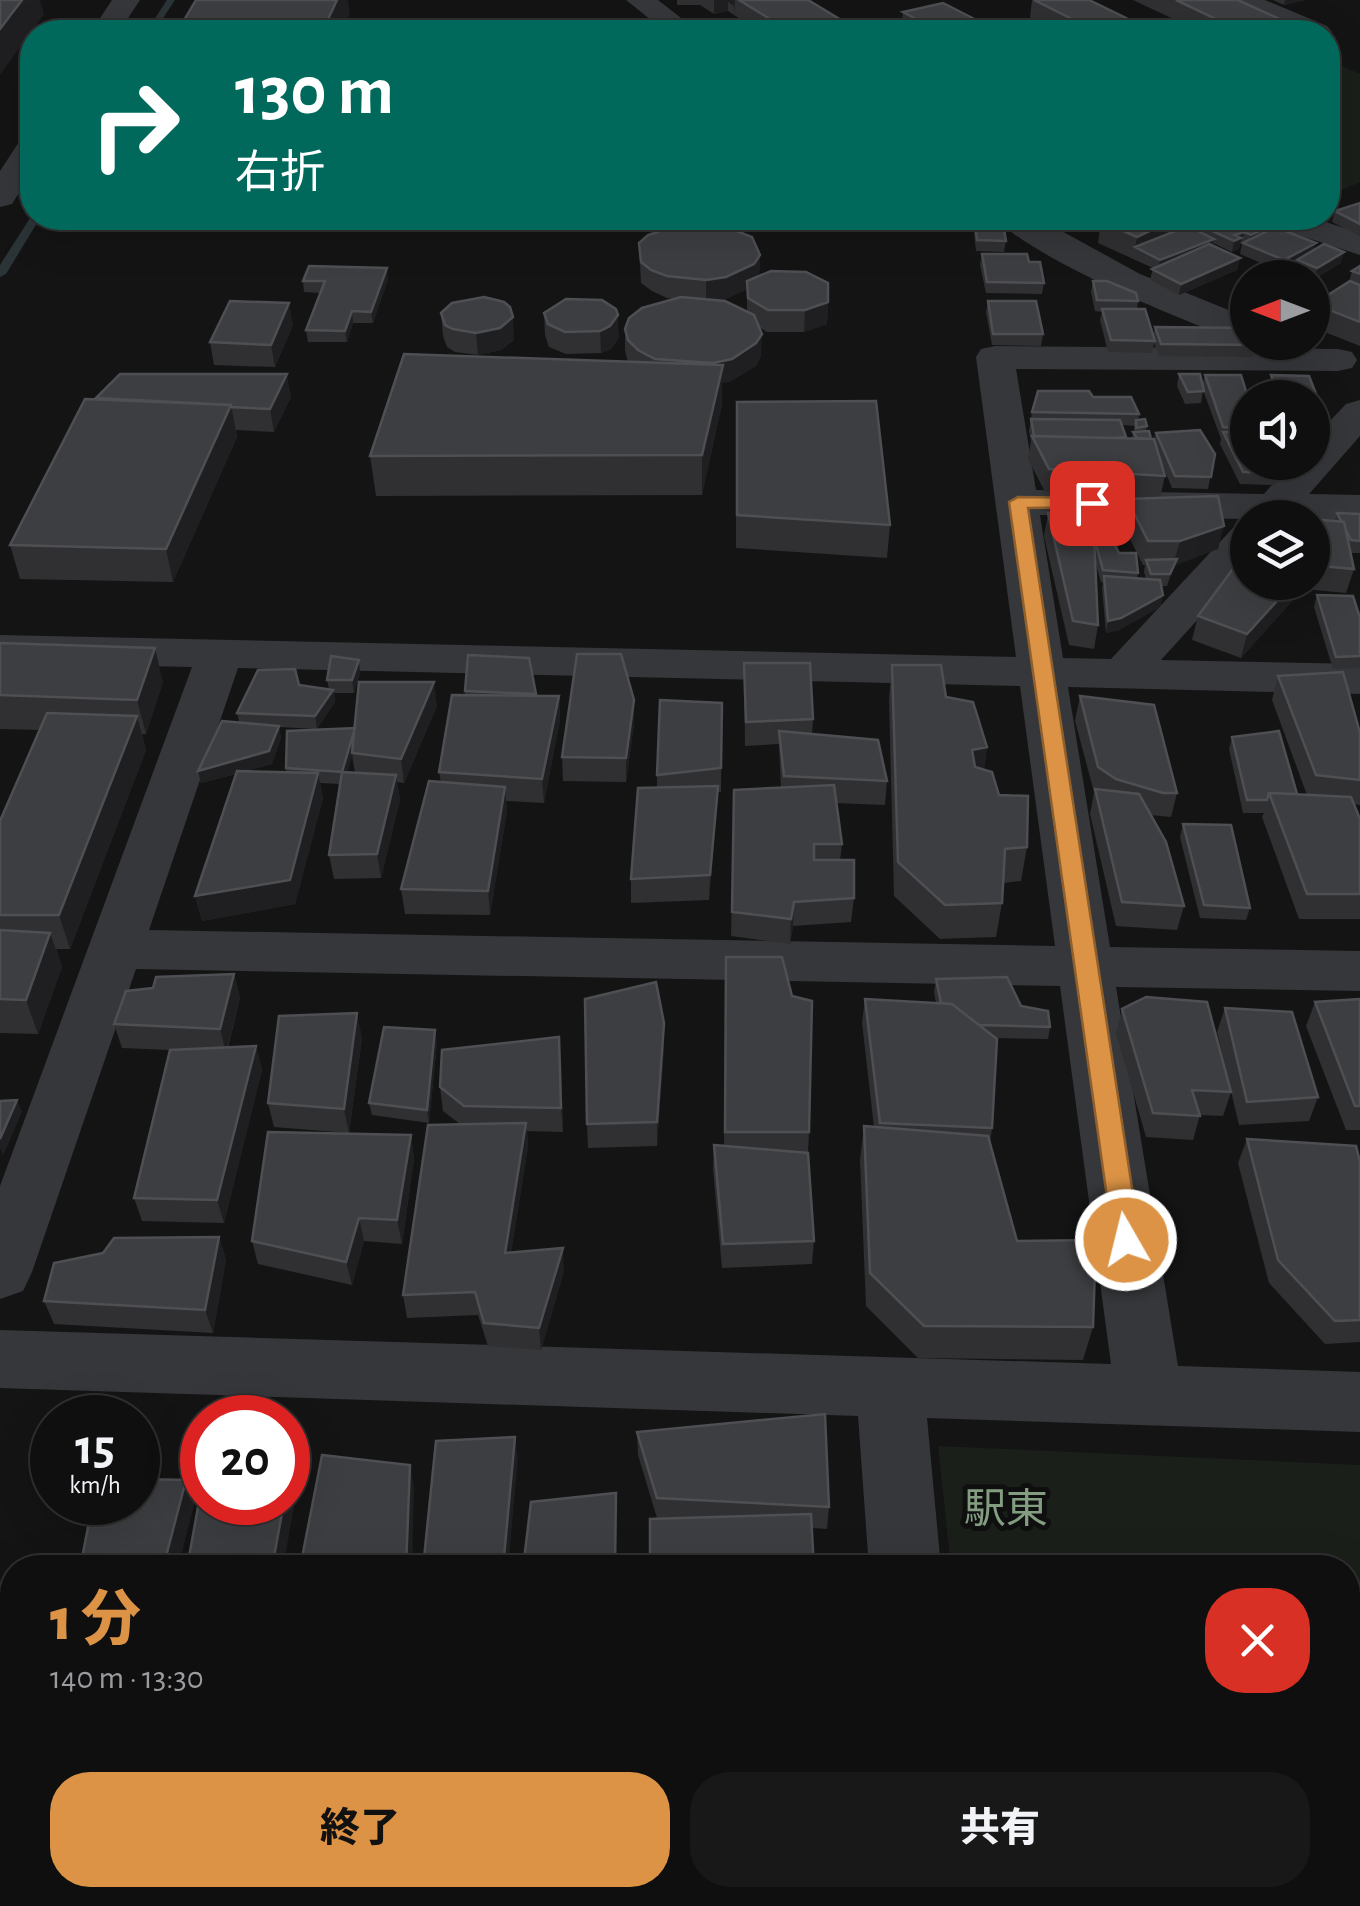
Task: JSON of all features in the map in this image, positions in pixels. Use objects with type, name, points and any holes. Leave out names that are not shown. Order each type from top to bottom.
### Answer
[{"type":"street","points":[[640,0],[668,20]]},
{"type":"street","points":[[1241,0],[1287,20]]},
{"type":"street","points":[[0,196],[20,165]]},
{"type":"street","points":[[1034,230],[1079,258],[1200,316],[1230,325]]},
{"type":"street","points":[[1317,230],[1360,244]]},
{"type":"street","points":[[1149,1396],[996,358],[1349,362]]},
{"type":"street","points":[[1281,500],[1360,412]]},
{"type":"street","points":[[1018,502],[1230,518]]},
{"type":"street","points":[[1330,512],[1360,508]]},
{"type":"street","points":[[1124,674],[1230,557]]},
{"type":"street","points":[[0,649],[1360,679]]},
{"type":"street","points":[[0,1272],[220,654]]},
{"type":"street","points":[[115,949],[1360,971]]},
{"type":"street","points":[[0,1359],[1360,1402]]},
{"type":"street","points":[[890,1387],[904,1555]]},
{"type":"green space","points":[[1340,65],[1360,74],[1360,182],[1340,191]]},
{"type":"green space","name":"駅東","points":[[938,1446],[1360,1465],[1360,1555],[950,1555]]},
{"type":"building","points":[[0,0],[22,0],[0,29]]},
{"type":"building","points":[[196,0],[337,0],[328,20],[184,20]]},
{"type":"building","points":[[739,0],[808,0],[841,20],[772,20]]},
{"type":"building","points":[[1034,0],[1089,0],[1130,20],[1074,20]]},
{"type":"building","points":[[1176,0],[1238,0],[1282,20],[1218,20]]},
{"type":"building","points":[[943,3],[976,20],[918,20],[903,12]]},
{"type":"building","points":[[1360,203],[1360,224],[1340,214],[1340,209]]},
{"type":"building","points":[[663,230],[734,230],[752,237],[760,255],[754,264],[726,277],[706,280],[667,276],[641,262],[639,243]]},
{"type":"building","points":[[976,230],[1004,230],[1006,241],[977,240]]},
{"type":"building","points":[[1121,230],[1152,230],[1137,237]]},
{"type":"building","points":[[1178,230],[1196,230],[1214,239],[1160,260],[1135,247]]},
{"type":"building","points":[[1210,230],[1262,230],[1235,235],[1241,238],[1234,241]]},
{"type":"building","points":[[1269,230],[1283,230],[1316,243],[1284,260],[1243,243]]},
{"type":"building","points":[[1209,244],[1240,258],[1181,284],[1152,269]]},
{"type":"building","points":[[1324,244],[1344,252],[1330,260],[1297,260]]},
{"type":"building","points":[[982,254],[1027,254],[1029,262],[1040,262],[1044,283],[987,282]]},
{"type":"building","points":[[309,266],[387,268],[371,312],[352,311],[345,331],[306,330],[325,281],[303,281]]},
{"type":"building","points":[[771,271],[806,272],[828,283],[828,302],[805,310],[768,310],[748,298],[747,281]]},
{"type":"building","points":[[1093,281],[1107,281],[1136,293],[1138,301],[1097,300]]},
{"type":"building","points":[[1350,281],[1360,285],[1360,322],[1330,310],[1330,294]]},
{"type":"building","points":[[484,297],[504,302],[513,317],[500,328],[476,333],[445,325],[441,313],[452,303]]},
{"type":"building","points":[[681,297],[725,301],[754,315],[762,334],[756,343],[732,359],[713,363],[655,359],[628,340],[625,329],[629,318],[642,308]]},
{"type":"building","points":[[566,299],[602,300],[616,309],[618,315],[600,331],[565,332],[548,324],[544,313]]},
{"type":"building","points":[[230,301],[289,303],[271,345],[210,342]]},
{"type":"building","points":[[988,301],[1036,301],[1043,334],[993,334]]},
{"type":"building","points":[[1102,309],[1145,309],[1155,341],[1111,340]]},
{"type":"building","points":[[1155,327],[1230,328],[1230,345],[1161,344]]},
{"type":"building","points":[[404,354],[723,365],[702,455],[370,456]]},
{"type":"building","points":[[120,374],[287,374],[270,409],[96,398]]},
{"type":"building","points":[[1179,374],[1200,374],[1204,391],[1188,392]]},
{"type":"building","points":[[1205,375],[1241,375],[1243,380],[1230,380],[1230,428],[1223,427]]},
{"type":"building","points":[[1271,375],[1309,376],[1311,380],[1273,380]]},
{"type":"building","points":[[1038,391],[1089,391],[1093,397],[1131,397],[1139,414],[1032,412]]},
{"type":"building","points":[[85,399],[231,405],[166,549],[10,545]]},
{"type":"building","points":[[876,401],[890,525],[737,515],[737,402]]},
{"type":"building","points":[[1031,419],[1120,420],[1126,437],[1034,436]]},
{"type":"building","points":[[1145,419],[1147,426],[1136,428],[1136,420]]},
{"type":"building","points":[[1200,430],[1215,454],[1211,477],[1175,476],[1156,433]]},
{"type":"building","points":[[1149,431],[1151,439],[1137,438],[1133,432]]},
{"type":"building","points":[[1032,436],[1154,439],[1165,476],[1049,469]]},
{"type":"building","points":[[1218,496],[1224,526],[1180,541],[1148,541],[1127,499]]},
{"type":"building","points":[[1048,513],[1093,515],[1098,625],[1073,621]]},
{"type":"building","points":[[1337,513],[1360,514],[1360,541],[1351,540]]},
{"type":"building","points":[[1330,521],[1344,522],[1354,569],[1330,567]]},
{"type":"building","points":[[1093,526],[1106,527],[1119,553],[1136,553],[1138,573],[1103,570]]},
{"type":"building","points":[[1177,559],[1170,574],[1151,574],[1146,560]]},
{"type":"building","points":[[1230,573],[1230,600],[1278,600],[1247,634],[1198,616]]},
{"type":"building","points":[[1104,576],[1160,580],[1163,595],[1108,621]]},
{"type":"building","points":[[1330,595],[1353,596],[1360,618],[1360,656],[1336,657],[1319,600],[1330,600]]},
{"type":"building","points":[[0,643],[155,648],[137,700],[0,695]]},
{"type":"building","points":[[577,654],[621,654],[634,700],[626,758],[562,757]]},
{"type":"building","points":[[468,655],[529,658],[536,694],[465,691]]},
{"type":"building","points":[[331,656],[359,660],[352,680],[327,680]]},
{"type":"building","points":[[744,663],[810,663],[813,719],[746,722]]},
{"type":"building","points":[[892,665],[941,665],[946,697],[973,702],[987,747],[972,750],[975,767],[992,772],[999,795],[1028,796],[1027,847],[1005,849],[1002,903],[945,905],[898,862]]},
{"type":"building","points":[[295,669],[299,685],[333,690],[315,716],[237,713],[258,670]]},
{"type":"building","points":[[1343,672],[1360,733],[1360,780],[1316,775],[1278,676]]},
{"type":"building","points":[[359,682],[434,682],[401,759],[352,753]]},
{"type":"building","points":[[452,695],[559,696],[542,779],[439,772]]},
{"type":"building","points":[[1080,696],[1154,705],[1177,793],[1163,793],[1116,779],[1098,767]]},
{"type":"building","points":[[660,700],[722,703],[721,768],[657,775]]},
{"type":"building","points":[[47,713],[137,716],[59,915],[0,915],[0,821]]},
{"type":"building","points":[[222,721],[279,726],[269,751],[198,771]]},
{"type":"building","points":[[355,728],[342,772],[286,768],[287,731]]},
{"type":"building","points":[[779,731],[878,740],[887,781],[784,776]]},
{"type":"building","points":[[1279,731],[1297,794],[1269,793],[1267,800],[1247,800],[1232,737]]},
{"type":"building","points":[[237,771],[318,773],[290,880],[195,896]]},
{"type":"building","points":[[342,772],[396,775],[377,854],[329,855]]},
{"type":"building","points":[[429,781],[505,787],[488,891],[401,889]]},
{"type":"building","points":[[834,785],[842,844],[814,844],[814,860],[854,860],[854,898],[794,902],[791,919],[732,912],[734,790]]},
{"type":"building","points":[[718,786],[710,875],[631,879],[638,788]]},
{"type":"building","points":[[1095,789],[1139,794],[1166,842],[1184,906],[1122,902]]},
{"type":"building","points":[[1269,793],[1351,797],[1360,819],[1360,894],[1307,894]]},
{"type":"building","points":[[1183,824],[1231,825],[1250,908],[1204,905]]},
{"type":"building","points":[[0,930],[50,933],[26,1000],[0,999]]},
{"type":"building","points":[[726,957],[782,957],[792,996],[812,1001],[809,1132],[725,1132]]},
{"type":"building","points":[[234,974],[220,1029],[114,1024],[126,991],[153,988],[156,977]]},
{"type":"building","points":[[1007,977],[1021,1006],[1048,1011],[1050,1027],[979,1025],[952,1004],[941,1003],[936,979]]},
{"type":"building","points":[[656,982],[664,1023],[657,1122],[587,1124],[585,999]]},
{"type":"building","points":[[1146,997],[1207,1002],[1231,1092],[1192,1090],[1200,1116],[1153,1113],[1122,1009]]},
{"type":"building","points":[[865,999],[952,1004],[997,1039],[992,1128],[880,1123]]},
{"type":"building","points":[[1360,999],[1360,1106],[1355,1106],[1315,1002]]},
{"type":"building","points":[[1225,1008],[1292,1012],[1318,1097],[1247,1102]]},
{"type":"building","points":[[357,1013],[344,1109],[268,1103],[279,1016]]},
{"type":"building","points":[[384,1027],[435,1030],[427,1110],[369,1103]]},
{"type":"building","points":[[559,1037],[561,1108],[464,1106],[440,1087],[442,1050]]},
{"type":"building","points":[[256,1046],[217,1200],[134,1198],[170,1050]]},
{"type":"building","points":[[17,1100],[0,1139],[0,1101]]},
{"type":"building","points":[[526,1123],[505,1253],[563,1248],[539,1328],[484,1323],[475,1292],[403,1295],[428,1125]]},
{"type":"building","points":[[864,1126],[988,1136],[1017,1241],[1096,1240],[1093,1327],[924,1326],[870,1273]]},
{"type":"building","points":[[268,1132],[411,1135],[397,1220],[359,1218],[346,1262],[252,1241]]},
{"type":"building","points":[[1247,1139],[1356,1146],[1360,1162],[1360,1320],[1335,1321],[1278,1260]]},
{"type":"building","points":[[714,1145],[808,1153],[814,1241],[723,1244]]},
{"type":"building","points":[[219,1237],[205,1310],[44,1301],[54,1263],[103,1253],[114,1238]]},
{"type":"building","points":[[825,1414],[829,1507],[657,1498],[637,1432]]},
{"type":"building","points":[[515,1437],[504,1555],[424,1555],[436,1441]]},
{"type":"building","points":[[322,1455],[410,1465],[407,1555],[303,1555]]},
{"type":"building","points":[[160,1479],[180,1480],[180,1503],[166,1555],[83,1555],[88,1525],[160,1525]]},
{"type":"building","points":[[616,1493],[615,1555],[525,1555],[531,1502]]},
{"type":"building","points":[[811,1514],[813,1555],[650,1555],[650,1519]]},
{"type":"building","points":[[195,1525],[280,1525],[274,1555],[189,1555]]},
{"type":"waterway","points":[[158,20],[171,0]]},
{"type":"waterway","points":[[0,274],[28,230]]},
{"type":"route","points":[[1092,503],[1018,502],[1126,1240]]}]
